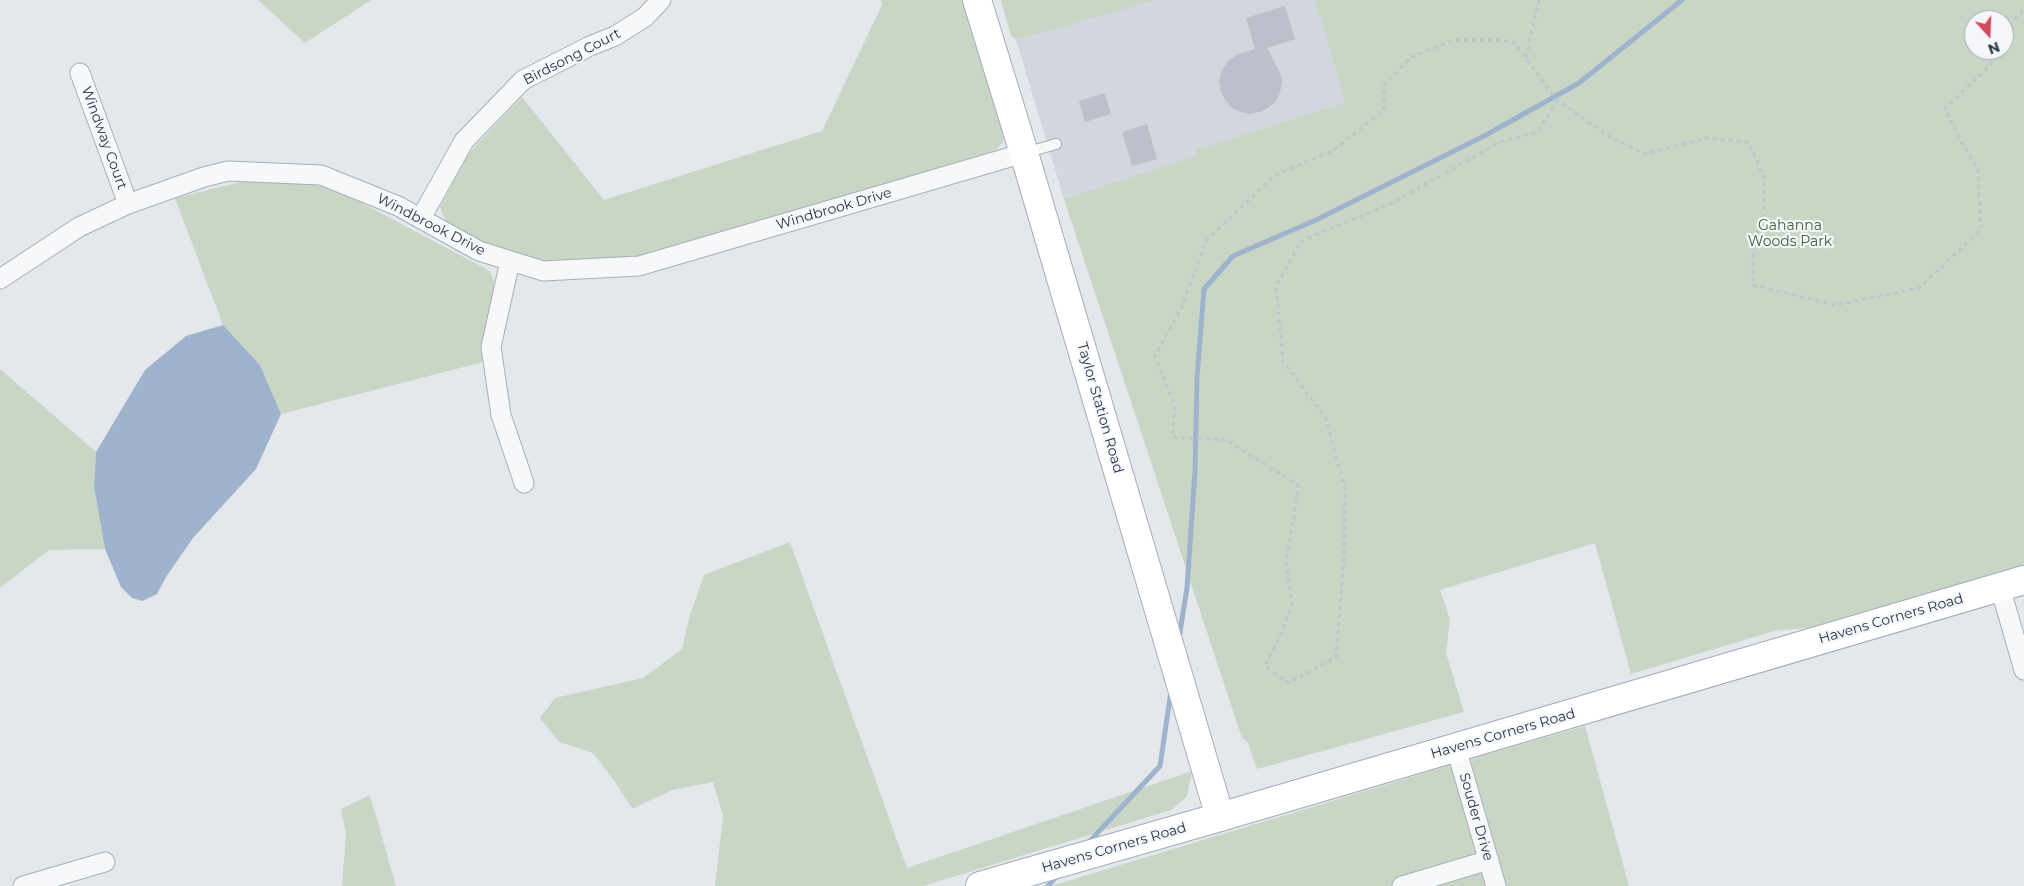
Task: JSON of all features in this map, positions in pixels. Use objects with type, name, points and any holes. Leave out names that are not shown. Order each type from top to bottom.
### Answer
[{"type":"main road","name":"Taylor Station Road","points":[[977,0],[1220,817]]},
{"type":"main road","name":"Havens Corners Road","points":[[980,886],[2012,584]]},
{"type":"street","name":"Birdsong Court","points":[[421,218],[464,141],[523,80],[590,46],[615,36],[645,17],[661,0]]},
{"type":"street","name":"Windway Court","points":[[80,73],[128,204]]},
{"type":"street","name":"Windbrook Drive","points":[[0,279],[79,227],[128,204],[204,177],[228,171],[321,175],[398,206],[479,251],[543,271],[638,266],[1024,153]]},
{"type":"street","points":[[510,260],[491,347],[501,415],[524,483]]},
{"type":"street","points":[[2012,584],[2024,670]]},
{"type":"street","name":"Souder Drive","points":[[1456,748],[1496,886]]},
{"type":"street","points":[[1402,886],[1489,860]]},
{"type":"street","points":[[23,886],[105,862]]},
{"type":"lane","points":[[1024,153],[1056,144]]},
{"type":"path","points":[[1526,59],[1539,0]]},
{"type":"path","points":[[2014,20],[2024,9]]},
{"type":"path","points":[[1556,100],[1538,132],[1500,142],[1392,204],[1301,242],[1276,286],[1283,361],[1326,419],[1345,489],[1344,556],[1336,658],[1289,683],[1265,666],[1282,632],[1292,603],[1286,562],[1298,485],[1226,440],[1172,437],[1175,407],[1155,356],[1181,310],[1206,241],[1275,174],[1334,150],[1384,110],[1384,85],[1411,57],[1455,40],[1514,42],[1556,100],[1607,135],[1644,154],[1706,138],[1749,142],[1764,178],[1764,213],[1753,248],[1753,285],[1835,305],[1918,288],[1981,230],[1978,168],[1962,143],[1945,108],[1991,65],[1992,60]]},
{"type":"shaded area","points":[[1152,0],[1315,0],[1345,102],[1196,150],[1198,159],[1064,199],[1016,40]]},
{"type":"green space","points":[[258,0],[371,0],[305,43]]},
{"type":"green space","points":[[881,0],[970,0],[1006,119],[1003,142],[996,150],[724,234],[629,259],[545,263],[487,246],[447,225],[440,207],[468,154],[522,97],[604,200],[822,131],[882,5]]},
{"type":"green space","points":[[1001,0],[1155,0],[1016,40],[1011,36]]},
{"type":"green space","name":"Gahanna Woods Park","points":[[1315,0],[2024,0],[2024,572],[1847,624],[1774,631],[1631,674],[1595,543],[1440,590],[1450,619],[1446,653],[1464,712],[1257,769],[1248,743],[1242,738],[1064,199],[1197,156],[1196,150],[1345,102]]},
{"type":"green space","points":[[241,182],[306,183],[339,191],[490,271],[495,285],[486,327],[483,362],[281,414],[260,365],[223,325],[175,198]]},
{"type":"green space","points":[[0,369],[96,452],[94,487],[105,549],[49,550],[0,588]]},
{"type":"green space","points":[[790,542],[907,868],[1192,771],[1187,796],[1171,810],[923,886],[715,886],[723,815],[713,782],[672,790],[632,809],[616,783],[593,753],[559,742],[540,718],[555,698],[643,678],[682,649],[689,618],[704,575]]},
{"type":"green space","points":[[1585,726],[1629,886],[1051,886],[1474,758]]},
{"type":"green space","points":[[370,795],[396,886],[342,886],[346,834],[341,809]]},
{"type":"water","points":[[223,325],[260,365],[281,414],[256,469],[193,538],[166,577],[157,594],[142,601],[132,598],[121,587],[105,549],[94,487],[96,452],[145,370],[186,336]]},
{"type":"building","points":[[1285,6],[1295,39],[1267,48],[1280,73],[1282,82],[1276,101],[1260,112],[1250,114],[1232,108],[1221,92],[1219,81],[1227,62],[1236,55],[1255,49],[1246,18]]},
{"type":"building","points":[[1105,93],[1111,114],[1085,122],[1079,101]]},
{"type":"building","points":[[1147,124],[1157,159],[1132,166],[1122,132]]},
{"type":"waterway","points":[[1179,638],[1187,588],[1195,471],[1197,378],[1204,289],[1233,256],[1316,220],[1486,135],[1579,83],[1682,0]]},
{"type":"waterway","points":[[1088,843],[1160,766],[1171,691]]},
{"type":"waterway","points":[[1048,886],[1058,875]]}]
